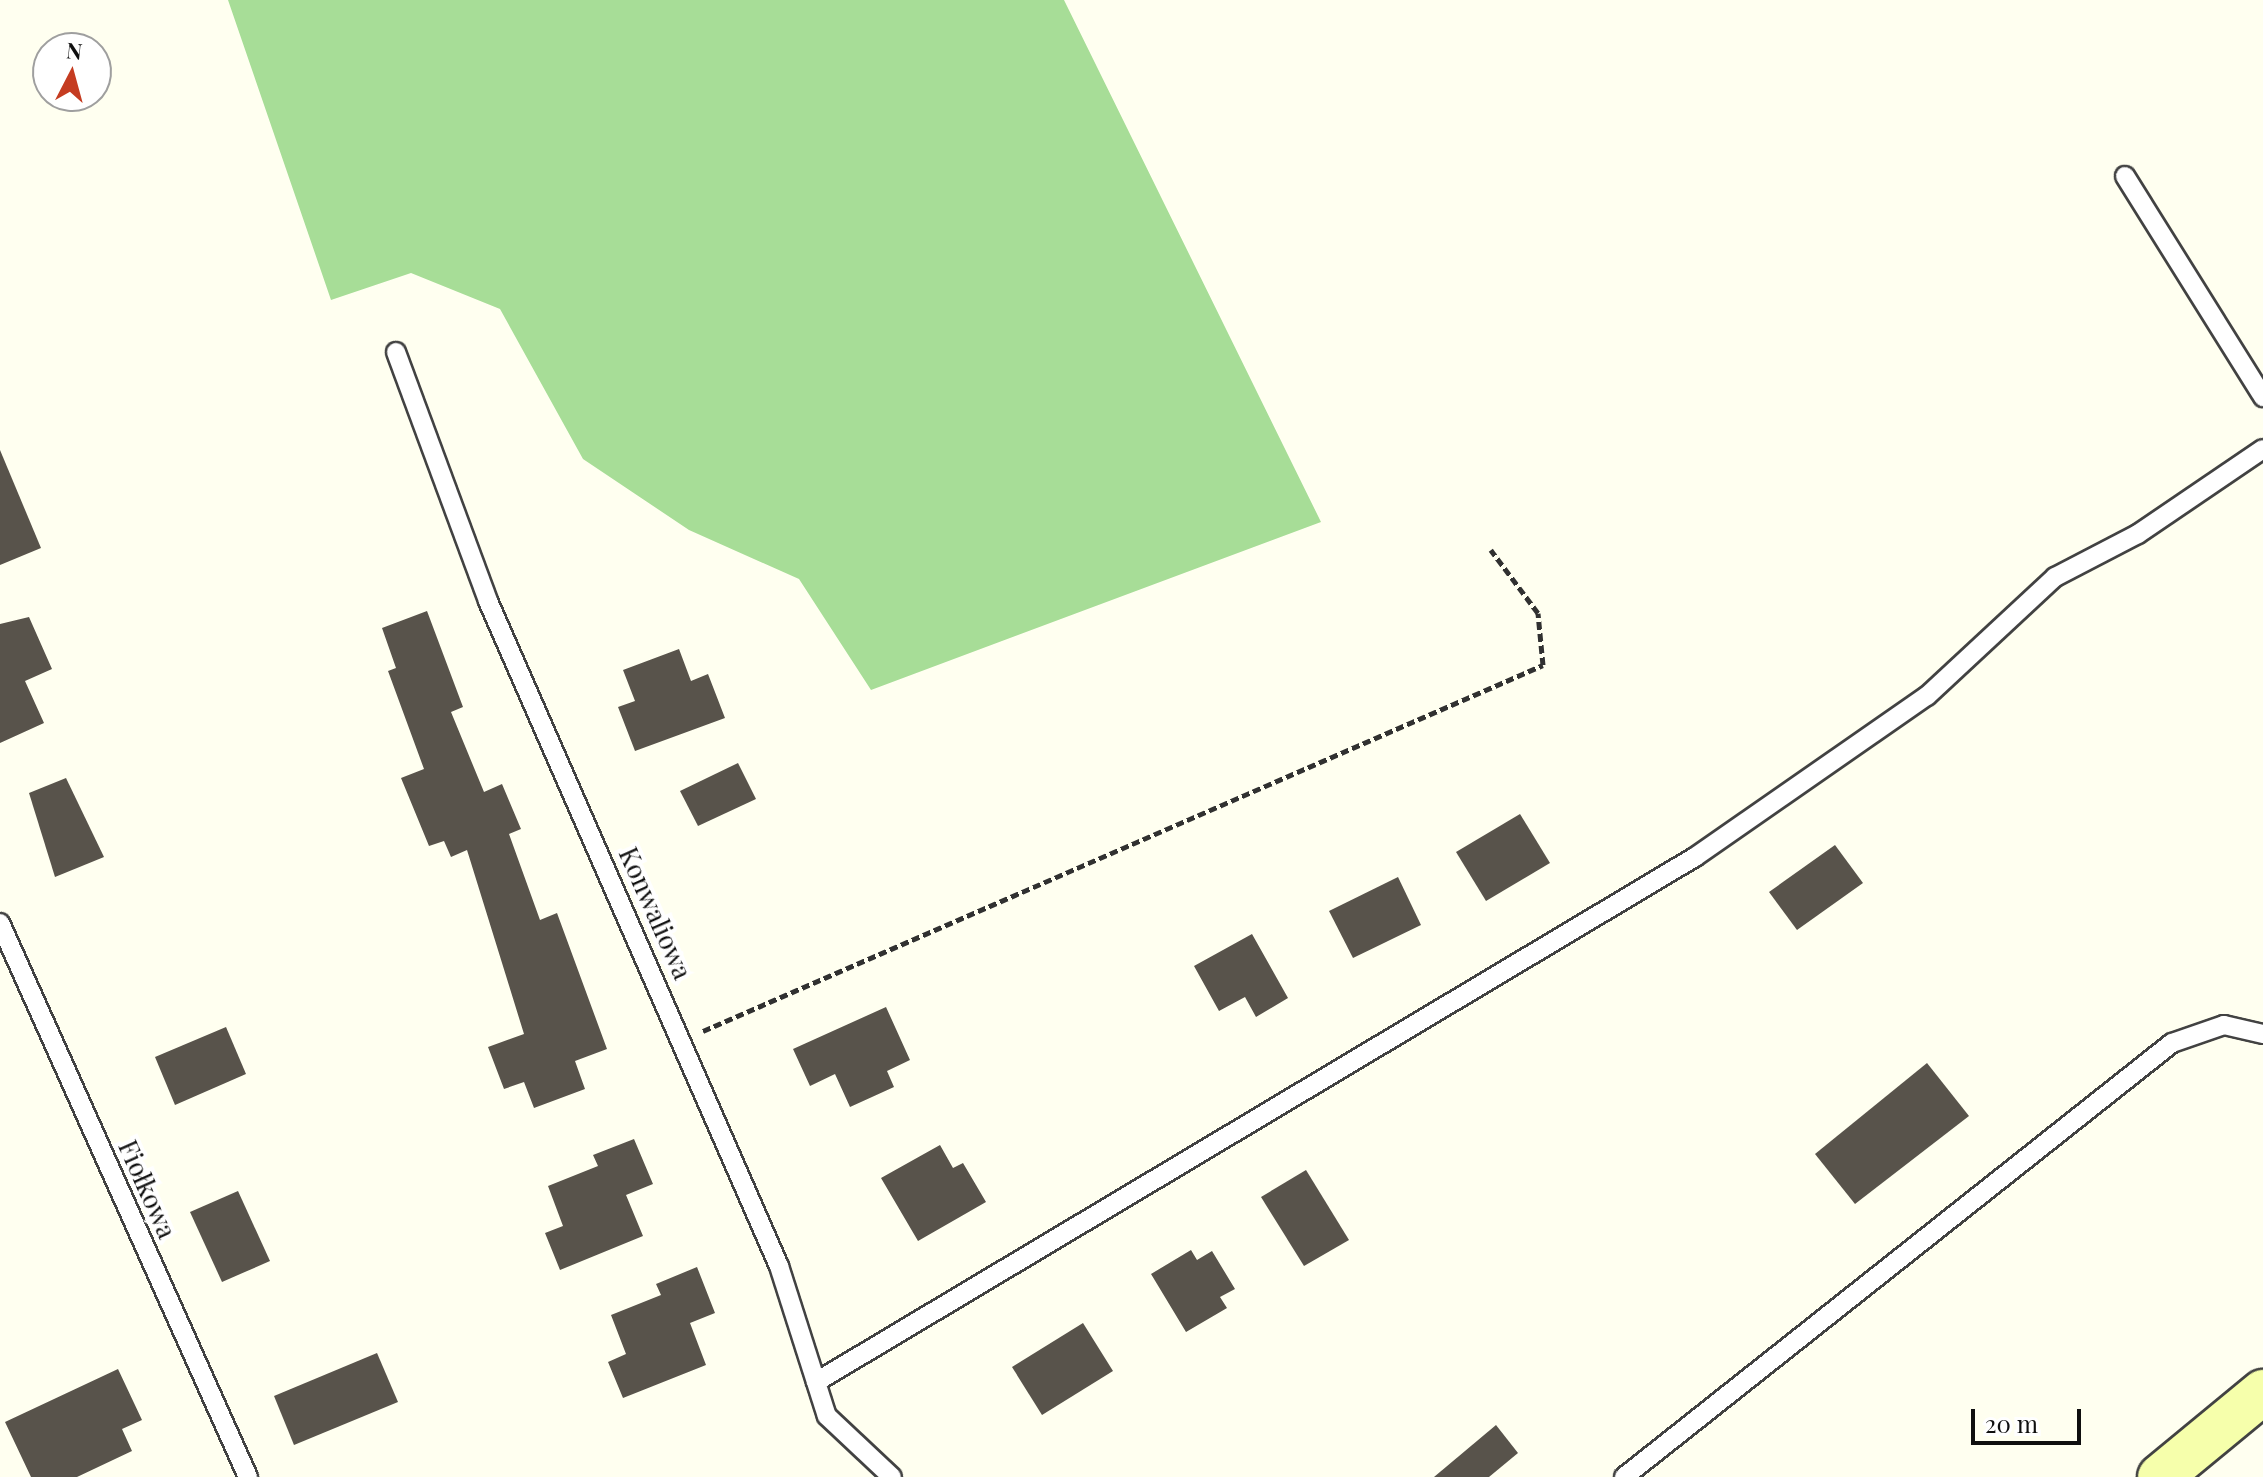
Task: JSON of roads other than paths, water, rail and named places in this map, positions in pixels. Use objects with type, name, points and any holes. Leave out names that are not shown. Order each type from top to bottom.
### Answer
[{"type":"main road","points":[[2160,1477],[2263,1392]]},
{"type":"lane","points":[[2125,176],[2263,397]]},
{"type":"lane","name":"Konwaliowa","points":[[396,352],[488,601],[684,1040],[779,1266],[827,1416],[892,1477]]},
{"type":"lane","points":[[816,1382],[1695,857],[1927,696],[2055,577],[2138,534],[2263,449]]},
{"type":"lane","name":"Fiołkowa","points":[[0,923],[248,1477]]},
{"type":"lane","points":[[1624,1477],[2172,1043],[2224,1025],[2263,1034]]}]
